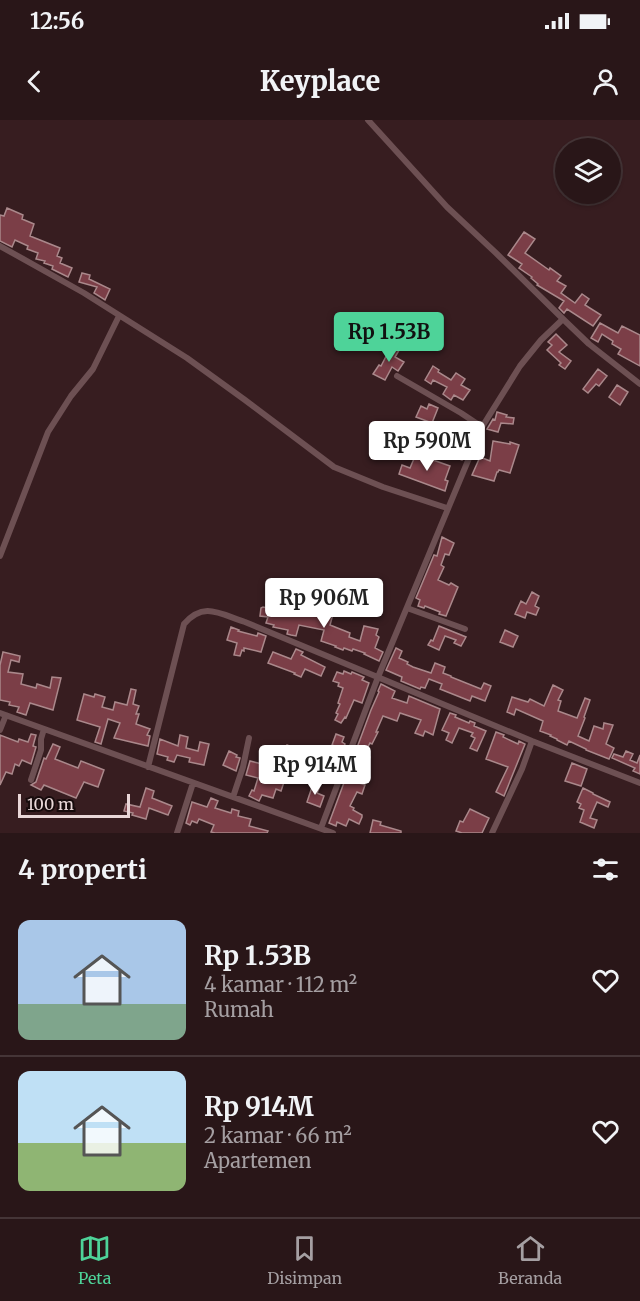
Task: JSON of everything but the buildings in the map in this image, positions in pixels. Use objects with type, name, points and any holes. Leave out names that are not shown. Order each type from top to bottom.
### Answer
[{"type":"street","points":[[368,120],[447,207],[589,344],[640,384]]},
{"type":"street","points":[[0,246],[68,284],[205,371],[334,467],[383,487],[447,508]]},
{"type":"street","points":[[0,556],[48,432],[71,396],[93,369],[119,316]]},
{"type":"street","points":[[321,828],[378,677],[482,427],[520,366],[541,340],[563,319]]},
{"type":"street","points":[[397,376],[461,412],[482,427]]},
{"type":"street","points":[[406,608],[465,629]]},
{"type":"street","points":[[148,766],[184,624],[197,612],[209,610],[245,622],[532,741],[640,783]]},
{"type":"street","points":[[0,730],[3,714],[333,833]]},
{"type":"street","points":[[31,780],[44,729]]},
{"type":"street","points":[[233,797],[249,738]]},
{"type":"street","points":[[492,833],[522,769],[532,741]]},
{"type":"street","points":[[177,833],[193,783]]}]
